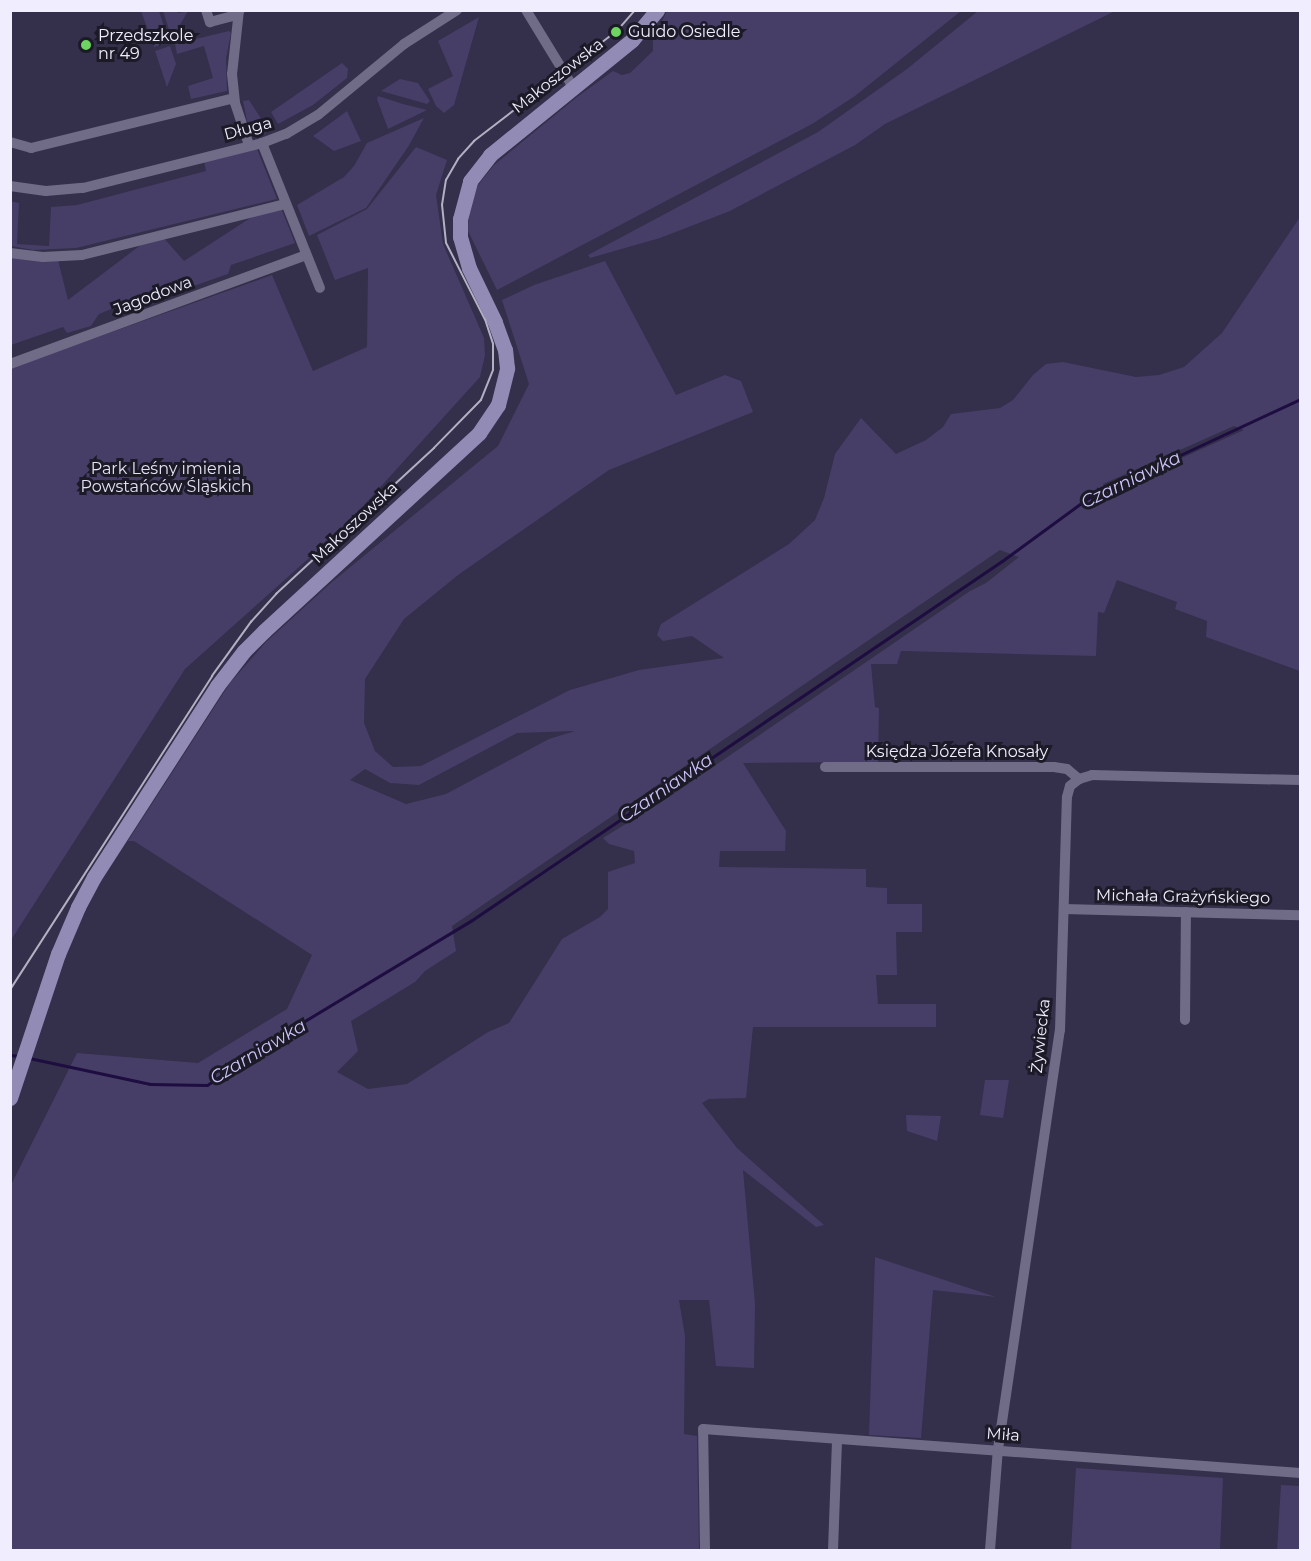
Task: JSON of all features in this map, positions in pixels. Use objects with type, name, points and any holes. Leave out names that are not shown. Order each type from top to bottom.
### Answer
[{"type":"main road","name":"Makoszowska","points":[[10,1098],[60,947],[78,907],[94,877],[223,677],[264,632],[479,433],[498,405],[507,368],[505,350],[463,250],[460,219],[463,200],[470,181],[490,155],[632,40],[657,10]]},
{"type":"street","points":[[206,10],[210,22],[232,16],[239,11]]},
{"type":"street","name":"Długa","points":[[10,186],[46,191],[83,188],[262,143],[306,123],[404,44],[457,10]]},
{"type":"street","points":[[526,10],[573,87]]},
{"type":"street","points":[[239,11],[232,59],[234,98],[249,145]]},
{"type":"street","name":"Długa","points":[[10,142],[31,148],[234,98]]},
{"type":"street","points":[[262,143],[320,288]]},
{"type":"street","points":[[10,254],[43,257],[82,255],[285,204]]},
{"type":"street","name":"Jagodowa","points":[[10,364],[306,255]]},
{"type":"street","name":"Księdza Józefa Knosały","points":[[825,767],[1054,767],[1068,769],[1079,778],[1092,775],[1300,780]]},
{"type":"street","name":"Żywiecka","points":[[990,1551],[998,1449],[1060,1030],[1067,796],[1070,786],[1079,778]]},
{"type":"street","name":"Michała Grażyńskiego","points":[[1064,909],[1300,915]]},
{"type":"street","points":[[1185,1020],[1186,912]]},
{"type":"street","name":"Miła","points":[[705,1551],[703,1430],[998,1449],[1300,1473]]},
{"type":"street","points":[[833,1551],[837,1439]]},
{"type":"green space","points":[[141,11],[159,11],[169,42],[154,47]]},
{"type":"green space","points":[[163,11],[177,11],[178,13],[188,11],[172,39]]},
{"type":"green space","points":[[667,11],[961,11],[855,96],[812,124],[497,290],[468,231],[469,205],[474,190],[494,165],[577,97],[613,71],[622,75],[630,73],[653,51],[653,38]]},
{"type":"green space","points":[[978,11],[1115,11],[885,124],[855,145],[730,211],[660,238],[590,258],[588,255],[818,132],[907,69]]},
{"type":"green space","points":[[479,17],[454,105],[444,113],[436,106],[428,89],[453,76],[438,41]]},
{"type":"green space","points":[[229,31],[231,33],[226,58],[227,91],[191,99],[188,86],[213,78],[204,46],[177,54],[175,44]]},
{"type":"green space","points":[[170,46],[176,64],[167,87],[155,51]]},
{"type":"green space","points":[[342,63],[348,69],[347,78],[313,105],[278,124],[271,112]]},
{"type":"green space","points":[[400,79],[418,83],[430,101],[427,104],[381,91]]},
{"type":"green space","points":[[378,96],[427,110],[388,129],[377,99]]},
{"type":"green space","points":[[249,100],[268,129],[264,135],[255,133],[247,121],[243,101]]},
{"type":"green space","points":[[347,111],[361,141],[334,151],[313,136]]},
{"type":"green space","points":[[424,118],[408,147],[366,208],[309,236],[297,205],[344,177],[354,166],[367,143]]},
{"type":"green space","name":"Park Leśny imienia Powstańców Śląskich","points":[[416,147],[447,160],[436,195],[443,244],[484,338],[485,355],[480,377],[346,525],[185,669],[11,940],[11,368],[272,275],[313,371],[367,347],[368,268],[335,280],[317,235],[367,209]]},
{"type":"green space","points":[[257,149],[277,199],[76,248],[33,250],[11,246],[10,201],[19,203],[17,244],[49,246],[51,207],[77,205],[206,171],[204,161]]},
{"type":"green space","points":[[281,208],[295,243],[231,265],[228,274],[176,292],[161,289],[99,314],[91,326],[67,333],[63,327],[11,345],[10,254],[58,260],[68,300],[146,241],[163,237],[184,261],[261,211]]},
{"type":"green space","points":[[1300,217],[1300,671],[1206,637],[1207,621],[1175,609],[1177,602],[1117,580],[1104,613],[1098,612],[1096,656],[901,651],[897,664],[871,664],[875,707],[879,708],[878,762],[743,763],[786,831],[785,851],[720,851],[719,867],[866,869],[866,887],[887,888],[887,904],[922,904],[922,932],[896,932],[897,975],[876,975],[878,1004],[936,1004],[936,1027],[753,1027],[746,1098],[709,1099],[702,1103],[737,1148],[824,1225],[816,1227],[743,1170],[755,1304],[754,1368],[716,1366],[709,1300],[679,1300],[685,1336],[684,1434],[697,1436],[699,1550],[11,1550],[10,1187],[77,1053],[198,1063],[287,1009],[312,955],[134,841],[128,841],[230,683],[266,642],[332,582],[498,446],[529,384],[502,300],[534,285],[605,261],[676,395],[725,375],[741,381],[753,412],[609,470],[458,575],[404,619],[365,679],[364,723],[375,751],[393,767],[421,766],[570,690],[639,670],[724,658],[692,636],[663,641],[657,635],[661,624],[789,544],[815,520],[824,498],[835,454],[861,418],[896,454],[926,440],[943,427],[951,414],[1000,408],[1013,400],[1033,375],[1046,364],[1063,362],[1136,377],[1159,375],[1184,367],[1222,333]],"holes":[[[1234,426],[1244,430],[1106,492],[1103,484]],[[1000,550],[1019,557],[986,583],[970,591],[666,799],[603,838],[609,844],[634,851],[635,863],[608,872],[608,909],[600,917],[562,939],[509,1023],[488,1032],[407,1084],[368,1089],[337,1072],[358,1051],[351,1021],[415,982],[425,971],[456,951],[452,926]],[[575,731],[549,739],[446,794],[406,804],[350,780],[365,769],[390,783],[419,785],[517,733]]]},
{"type":"green space","points":[[985,1080],[1009,1080],[1003,1118],[980,1115]]},
{"type":"green space","points":[[906,1115],[941,1116],[937,1141],[907,1131]]},
{"type":"green space","points":[[875,1257],[996,1297],[933,1290],[921,1438],[869,1435]]},
{"type":"green space","points":[[1076,1468],[1223,1478],[1220,1550],[1071,1550]]},
{"type":"green space","points":[[1281,1485],[1300,1486],[1300,1550],[1277,1550]]},
{"type":"waterway","name":"Czarniawka","points":[[29,1058],[150,1084],[207,1085],[298,1025],[472,920],[1002,561],[1088,498],[1300,399]]},
{"type":"waterway","name":"Czarniawka","points":[[10,1055],[20,1056]]},
{"type":"tram line","points":[[10,990],[212,676],[251,622],[276,594],[434,448],[481,400],[493,370],[493,344],[485,320],[446,243],[442,205],[446,180],[458,159],[474,141],[617,31],[635,10]]},
{"type":"place","name":"Guido Osiedle","points":[[616,32]]},
{"type":"place","name":"Przedszkole nr 49","points":[[86,45]]}]
